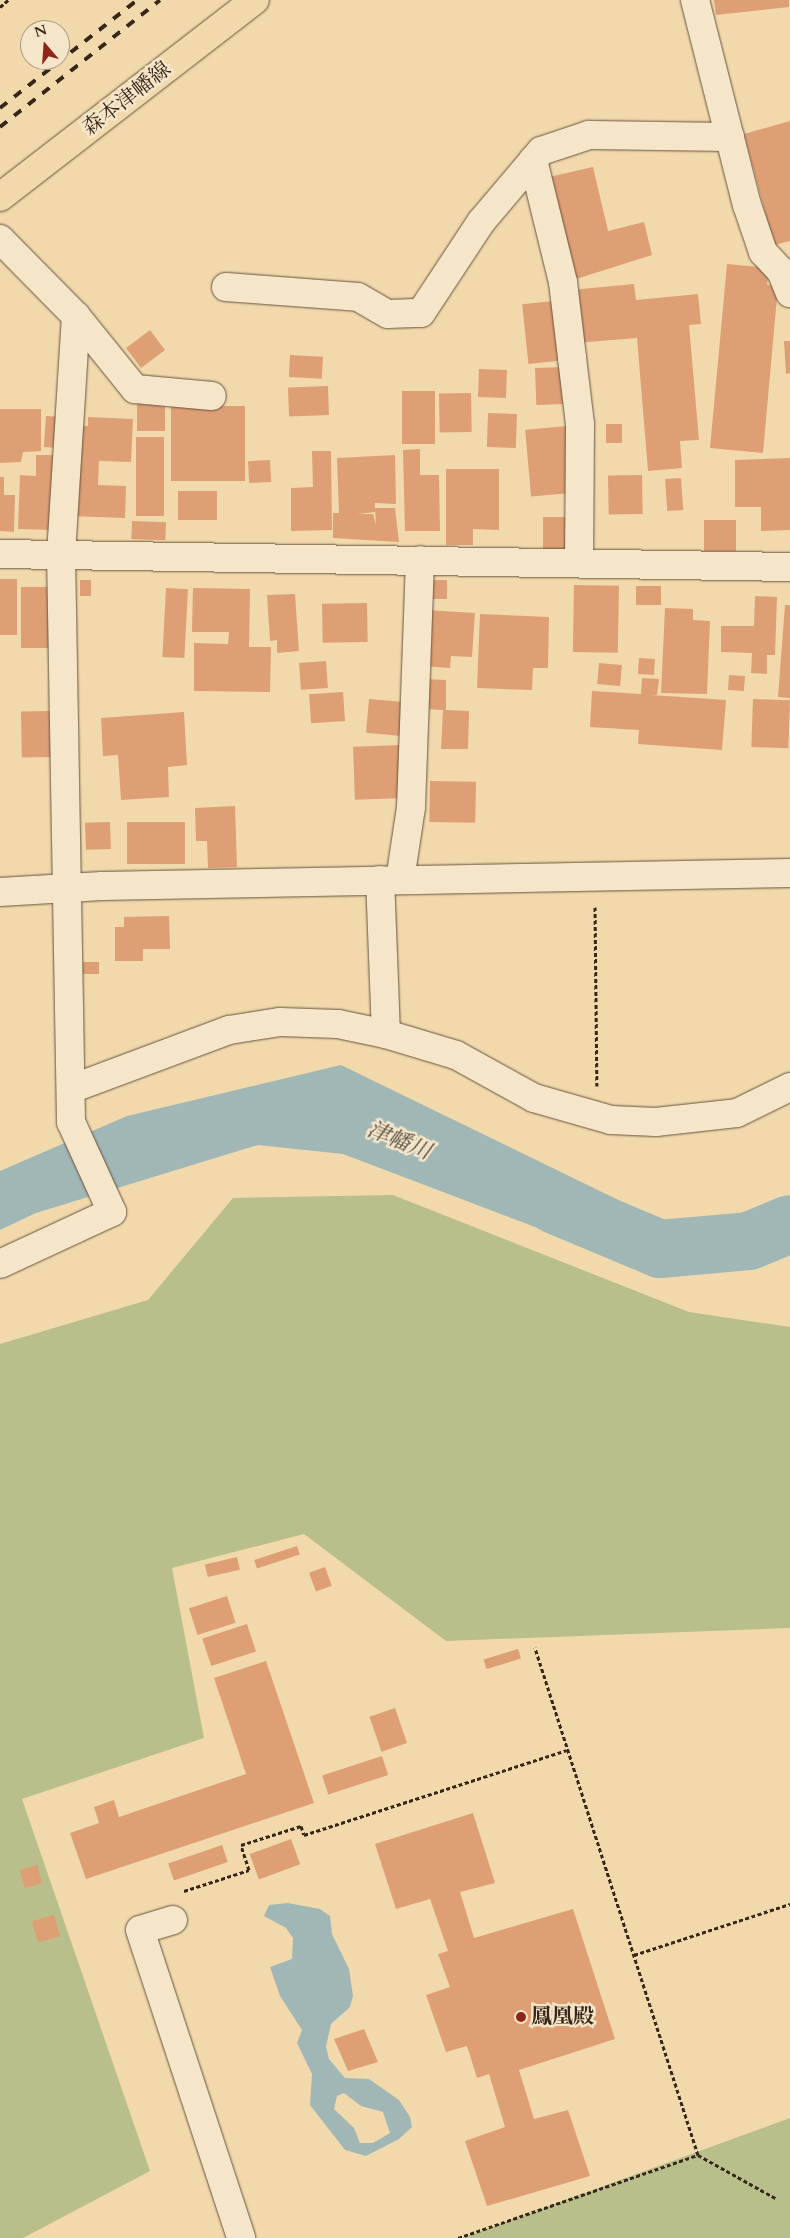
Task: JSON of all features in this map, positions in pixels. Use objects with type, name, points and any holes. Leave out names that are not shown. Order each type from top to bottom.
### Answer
[{"type":"main road","name":"森本津幡線","points":[[0,197],[255,0]]},
{"type":"street","points":[[695,0],[730,138],[763,252],[781,271],[790,293]]},
{"type":"street","points":[[226,287],[358,297],[388,314],[420,313],[481,222],[541,151],[589,135],[730,138]]},
{"type":"street","points":[[533,160],[563,282],[572,358],[580,451],[579,563]]},
{"type":"street","points":[[0,239],[76,316],[134,389],[212,396]]},
{"type":"street","points":[[0,1264],[112,1212],[71,1122],[65,890],[61,554],[76,316]]},
{"type":"street","points":[[0,554],[790,567]]},
{"type":"street","points":[[386,1034],[390,880],[411,807],[420,560]]},
{"type":"street","points":[[0,892],[390,880],[790,873]]},
{"type":"street","points":[[71,1089],[229,1030],[280,1022],[338,1024],[386,1034],[456,1055],[534,1098],[598,1118],[656,1122],[699,1120],[737,1113],[790,1087]]},
{"type":"street","points":[[173,1920],[140,1930],[241,2238]]},
{"type":"path","points":[[0,6],[8,0]]},
{"type":"path","points":[[595,876],[598,1118]]},
{"type":"path","points":[[534,1648],[698,2155],[777,2199]]},
{"type":"path","points":[[173,1920],[165,1897],[249,1870],[241,1845],[301,1826],[304,1835],[567,1750]]},
{"type":"path","points":[[634,1955],[790,1904]]},
{"type":"path","points":[[458,2238],[698,2155]]},
{"type":"green space","points":[[393,1195],[689,1312],[790,1327],[790,1628],[446,1641],[304,1534],[172,1568],[204,1738],[22,1799],[150,2171],[23,2238],[0,2238],[0,1344],[148,1300],[233,1198]]},
{"type":"green space","points":[[790,2118],[790,2238],[461,2238]]},
{"type":"water","points":[[341,1065],[643,1212],[614,1257],[343,1154],[258,1145],[36,1213],[0,1230],[0,1171],[127,1116]]},
{"type":"water","points":[[288,1903],[320,1909],[330,1916],[332,1934],[349,1969],[353,1996],[350,2007],[331,2024],[326,2047],[329,2059],[345,2078],[369,2079],[399,2100],[410,2117],[412,2127],[399,2139],[366,2156],[345,2150],[310,2105],[312,2074],[297,2043],[302,2030],[280,1996],[270,1967],[292,1959],[293,1938],[286,1928],[264,1916],[269,1905]],"holes":[[[344,2093],[361,2106],[383,2112],[390,2133],[373,2143],[360,2143],[354,2128],[334,2109],[337,2096]]]},
{"type":"building","points":[[714,0],[789,0],[789,7],[716,15]]},
{"type":"building","points":[[790,121],[790,241],[774,245],[744,134]]},
{"type":"building","points":[[593,167],[608,231],[644,222],[652,255],[573,280],[549,177]]},
{"type":"building","points":[[727,264],[769,268],[767,285],[778,286],[763,453],[710,448]]},
{"type":"building","points":[[634,284],[636,300],[698,294],[701,324],[689,325],[699,440],[680,441],[682,468],[648,471],[637,338],[575,343],[571,290]]},
{"type":"building","points":[[553,301],[559,361],[528,364],[522,304]]},
{"type":"building","points":[[150,330],[165,350],[141,368],[126,348]]},
{"type":"building","points":[[784,341],[790,341],[790,373],[786,374]]},
{"type":"building","points":[[290,355],[323,357],[322,379],[289,377]]},
{"type":"building","points":[[564,367],[565,404],[536,405],[535,368]]},
{"type":"building","points":[[479,369],[507,370],[506,398],[478,397]]},
{"type":"building","points":[[328,386],[329,415],[289,416],[288,387]]},
{"type":"building","points":[[402,391],[435,391],[435,444],[402,444]]},
{"type":"building","points":[[471,393],[472,432],[440,433],[439,394]]},
{"type":"building","points":[[137,400],[165,400],[165,431],[137,431]]},
{"type":"building","points":[[171,406],[245,406],[245,481],[171,481]]},
{"type":"building","points":[[0,409],[41,409],[41,451],[23,452],[21,462],[0,463]]},
{"type":"building","points":[[488,413],[517,414],[516,448],[487,447]]},
{"type":"building","points":[[46,416],[61,417],[59,448],[44,447]]},
{"type":"building","points":[[88,417],[133,419],[131,462],[99,461],[98,485],[126,486],[125,518],[68,516],[71,425],[88,426]]},
{"type":"building","points":[[606,424],[622,424],[622,443],[606,443]]},
{"type":"building","points":[[568,426],[574,493],[531,496],[525,430]]},
{"type":"building","points":[[136,437],[164,437],[164,516],[136,516]]},
{"type":"building","points":[[420,449],[420,475],[439,475],[440,531],[405,531],[403,450]]},
{"type":"building","points":[[312,451],[331,451],[332,530],[291,531],[291,488],[313,487]]},
{"type":"building","points":[[36,455],[58,455],[55,530],[18,529],[20,475],[36,476]]},
{"type":"building","points":[[395,455],[396,504],[375,503],[375,508],[395,508],[399,542],[333,538],[333,513],[339,513],[337,458]],"holes":[[[375,508],[376,525],[373,514],[357,514],[375,512]]]},
{"type":"building","points":[[790,458],[790,530],[761,531],[761,507],[735,507],[735,460]]},
{"type":"building","points":[[270,460],[271,482],[249,483],[248,461]]},
{"type":"building","points":[[446,469],[499,469],[499,530],[473,529],[473,545],[446,545]]},
{"type":"building","points":[[642,475],[643,514],[609,515],[608,476]]},
{"type":"building","points":[[0,477],[4,477],[4,495],[15,495],[14,532],[0,531]]},
{"type":"building","points":[[681,478],[683,510],[667,511],[665,479]]},
{"type":"building","points":[[178,491],[217,491],[217,520],[178,520]]},
{"type":"building","points":[[543,517],[568,517],[568,549],[543,549]]},
{"type":"building","points":[[704,520],[736,520],[736,551],[704,551]]},
{"type":"building","points":[[132,521],[166,522],[165,540],[131,539]]},
{"type":"building","points":[[0,579],[17,579],[17,635],[0,635]]},
{"type":"building","points":[[80,580],[91,580],[91,596],[80,596]]},
{"type":"building","points":[[423,580],[447,580],[447,599],[423,599]]},
{"type":"building","points":[[574,585],[619,586],[618,653],[573,652]]},
{"type":"building","points":[[636,586],[661,586],[661,605],[636,605]]},
{"type":"building","points":[[21,587],[54,587],[54,648],[21,648]]},
{"type":"building","points":[[166,588],[188,589],[184,658],[162,657]]},
{"type":"building","points":[[193,588],[250,589],[249,647],[271,647],[270,692],[194,691],[194,643],[228,644],[229,632],[192,632]]},
{"type":"building","points":[[295,594],[299,651],[277,653],[277,640],[270,641],[267,595]]},
{"type":"building","points":[[755,596],[777,597],[775,655],[767,655],[767,674],[751,673],[752,653],[721,652],[721,626],[754,626]]},
{"type":"building","points":[[367,603],[368,642],[323,643],[322,604]]},
{"type":"building","points":[[785,605],[790,605],[790,698],[778,697]]},
{"type":"building","points":[[665,608],[693,609],[693,620],[710,621],[707,694],[661,693]]},
{"type":"building","points":[[426,610],[475,613],[472,657],[451,656],[450,668],[422,666]]},
{"type":"building","points":[[480,614],[549,617],[548,668],[533,668],[532,690],[477,688]]},
{"type":"building","points":[[639,658],[655,659],[654,675],[638,674]]},
{"type":"building","points":[[326,661],[328,688],[301,690],[299,663]]},
{"type":"building","points":[[599,663],[622,665],[620,686],[597,684]]},
{"type":"building","points":[[729,675],[745,676],[744,691],[728,690]]},
{"type":"building","points":[[642,678],[659,679],[657,695],[651,695],[726,700],[722,750],[638,744],[639,730],[590,727],[592,691],[641,694]]},
{"type":"building","points":[[424,679],[446,680],[446,710],[469,711],[468,749],[441,749],[443,710],[422,709]]},
{"type":"building","points":[[343,692],[345,721],[311,723],[309,694]]},
{"type":"building","points":[[369,699],[407,702],[404,736],[366,733]]},
{"type":"building","points":[[753,699],[790,700],[788,748],[751,747]]},
{"type":"building","points":[[52,711],[53,757],[22,758],[21,712]]},
{"type":"building","points":[[184,712],[187,765],[168,767],[169,797],[121,800],[118,755],[103,756],[101,718]]},
{"type":"building","points":[[402,745],[404,798],[355,800],[353,747]]},
{"type":"building","points":[[430,781],[476,782],[475,823],[429,822]]},
{"type":"building","points":[[235,806],[237,867],[208,868],[207,841],[196,841],[195,808]]},
{"type":"building","points":[[110,822],[111,849],[86,850],[85,823]]},
{"type":"building","points":[[127,822],[185,822],[185,864],[127,864]]},
{"type":"building","points":[[169,916],[170,949],[143,949],[143,961],[115,961],[115,927],[124,927],[124,917]]},
{"type":"building","points":[[83,962],[99,962],[99,974],[83,974]]},
{"type":"building","points":[[297,1546],[300,1555],[257,1568],[254,1560]]},
{"type":"building","points":[[237,1557],[240,1570],[208,1577],[205,1564]]},
{"type":"building","points":[[325,1567],[332,1586],[316,1592],[309,1573]]},
{"type":"building","points":[[227,1596],[236,1623],[198,1635],[189,1608]]},
{"type":"building","points":[[247,1624],[256,1652],[211,1666],[202,1639]]},
{"type":"building","points":[[518,1649],[521,1659],[486,1669],[484,1660]]},
{"type":"building","points":[[266,1661],[314,1803],[86,1879],[70,1833],[99,1823],[94,1807],[114,1800],[119,1817],[246,1774],[214,1678]]},
{"type":"building","points":[[395,1708],[407,1743],[382,1752],[369,1717]]},
{"type":"building","points":[[382,1756],[388,1775],[328,1794],[322,1775]]},
{"type":"building","name":"鳳凰殿","points":[[473,1813],[495,1883],[460,1892],[474,1938],[573,1909],[615,2039],[519,2070],[534,2119],[568,2110],[590,2176],[487,2206],[465,2141],[505,2127],[489,2074],[477,2078],[467,2046],[446,2052],[426,1995],[450,1987],[438,1954],[448,1951],[430,1899],[396,1909],[375,1844]]},
{"type":"building","points":[[291,1839],[300,1864],[259,1879],[250,1854]]},
{"type":"building","points":[[222,1845],[228,1862],[174,1881],[168,1864]]},
{"type":"building","points":[[37,1865],[42,1883],[25,1888],[20,1870]]},
{"type":"building","points":[[54,1915],[60,1936],[38,1942],[32,1921]]},
{"type":"building","points":[[364,2029],[378,2062],[348,2071],[334,2039]]},
{"type":"waterway","name":"津幡川","points":[[555,1205],[660,1249],[749,1241],[790,1224]]},
{"type":"railway","points":[[0,108],[137,0]]},
{"type":"railway","points":[[0,127],[160,0]]},
{"type":"place","name":"鳳凰殿","points":[[521,2017]]}]
